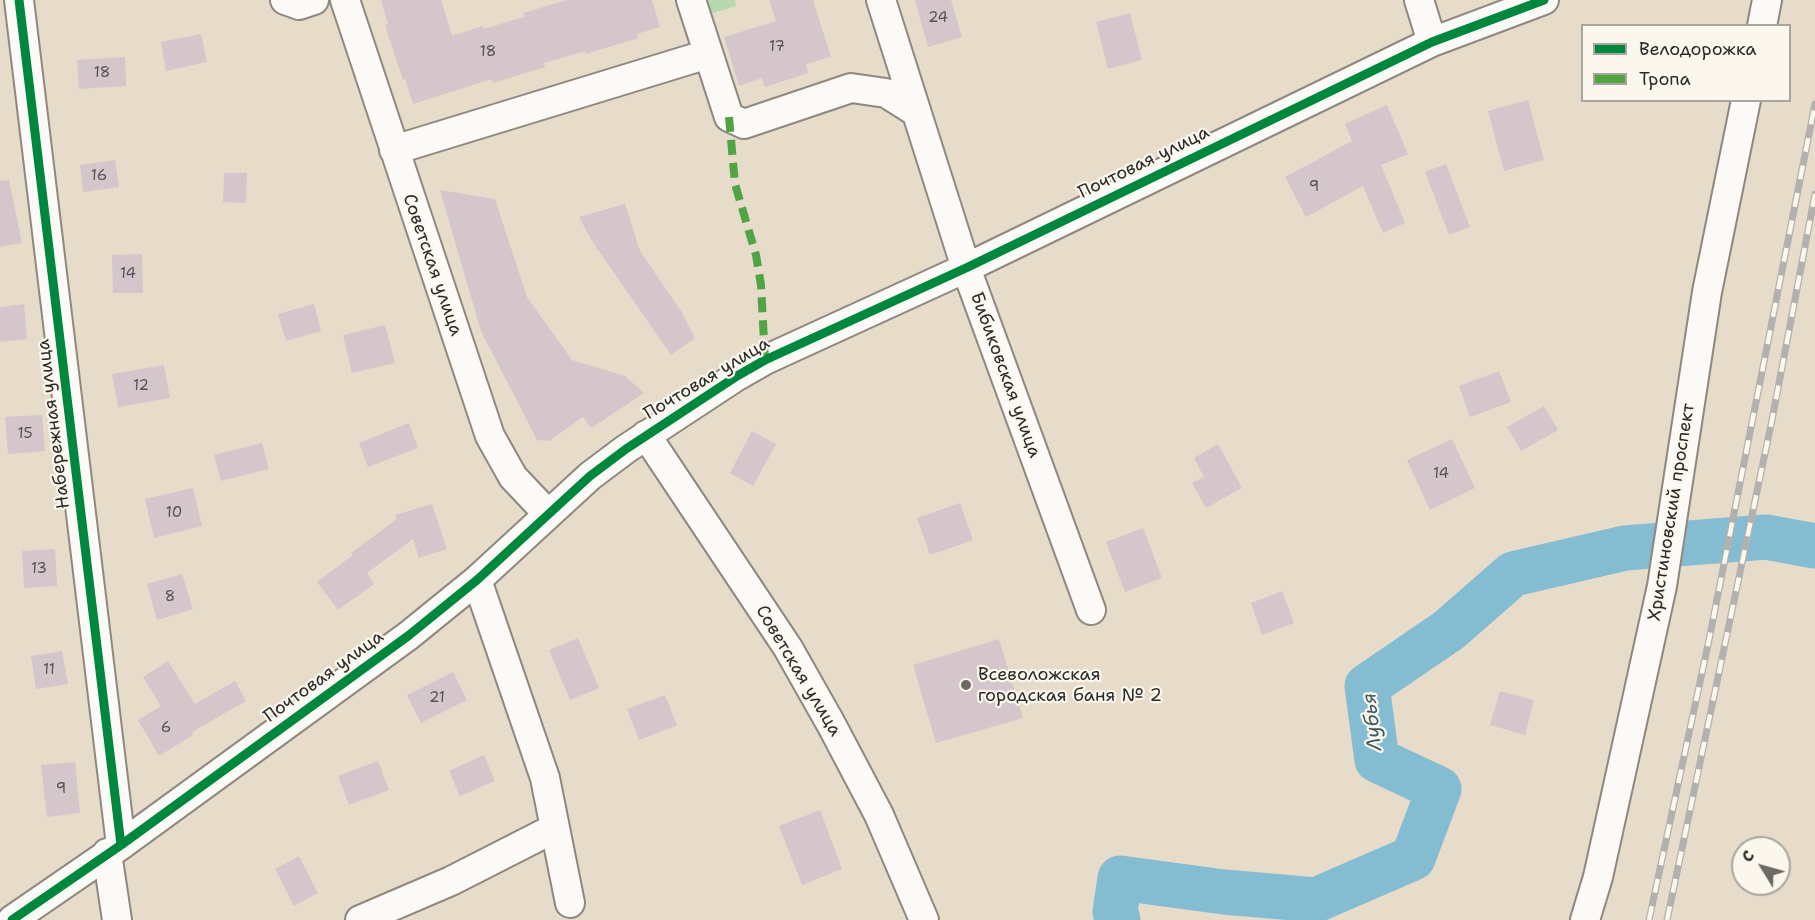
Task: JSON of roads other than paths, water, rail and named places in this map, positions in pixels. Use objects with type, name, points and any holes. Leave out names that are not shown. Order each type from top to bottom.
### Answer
[{"type":"street","name":"Набережная улица","points":[[19,0],[114,849],[117,920]]},
{"type":"street","points":[[285,0],[299,5],[314,0]]},
{"type":"street","name":"Советская улица","points":[[345,0],[490,436],[513,477],[548,514]]},
{"type":"street","points":[[691,0],[729,117],[744,124],[851,88],[885,93],[916,112]]},
{"type":"street","name":"Бибиковская улица","points":[[881,0],[966,268],[1091,610]]},
{"type":"street","points":[[1419,0],[1432,42]]},
{"type":"street","name":"Почтовая улица","points":[[12,920],[399,643],[477,580],[590,476],[646,435],[737,376],[765,360],[966,268],[1432,42],[1544,0]]},
{"type":"street","points":[[1762,24],[1767,0]]},
{"type":"street","points":[[394,150],[708,54]]},
{"type":"street","name":"Христиновский проспект","points":[[1585,920],[1598,877],[1662,586],[1707,292],[1746,102]]},
{"type":"street","name":"Советская улица","points":[[646,435],[788,648],[879,815],[924,920]]},
{"type":"street","points":[[477,580],[545,778],[570,903]]},
{"type":"street","points":[[360,920],[451,881],[555,828]]},
{"type":"waterway","name":"Лубья","points":[[1118,920],[1115,912],[1120,878],[1224,892],[1316,900],[1413,858],[1439,789],[1377,760],[1367,686],[1449,630],[1513,574],[1625,548],[1766,537],[1815,546]]},
{"type":"railway","points":[[1649,920],[1709,640],[1815,104]]},
{"type":"railway","points":[[1667,920],[1772,420],[1815,194]]},
{"type":"place","name":"Всеволожская городская баня № 2","points":[[966,685]]}]
